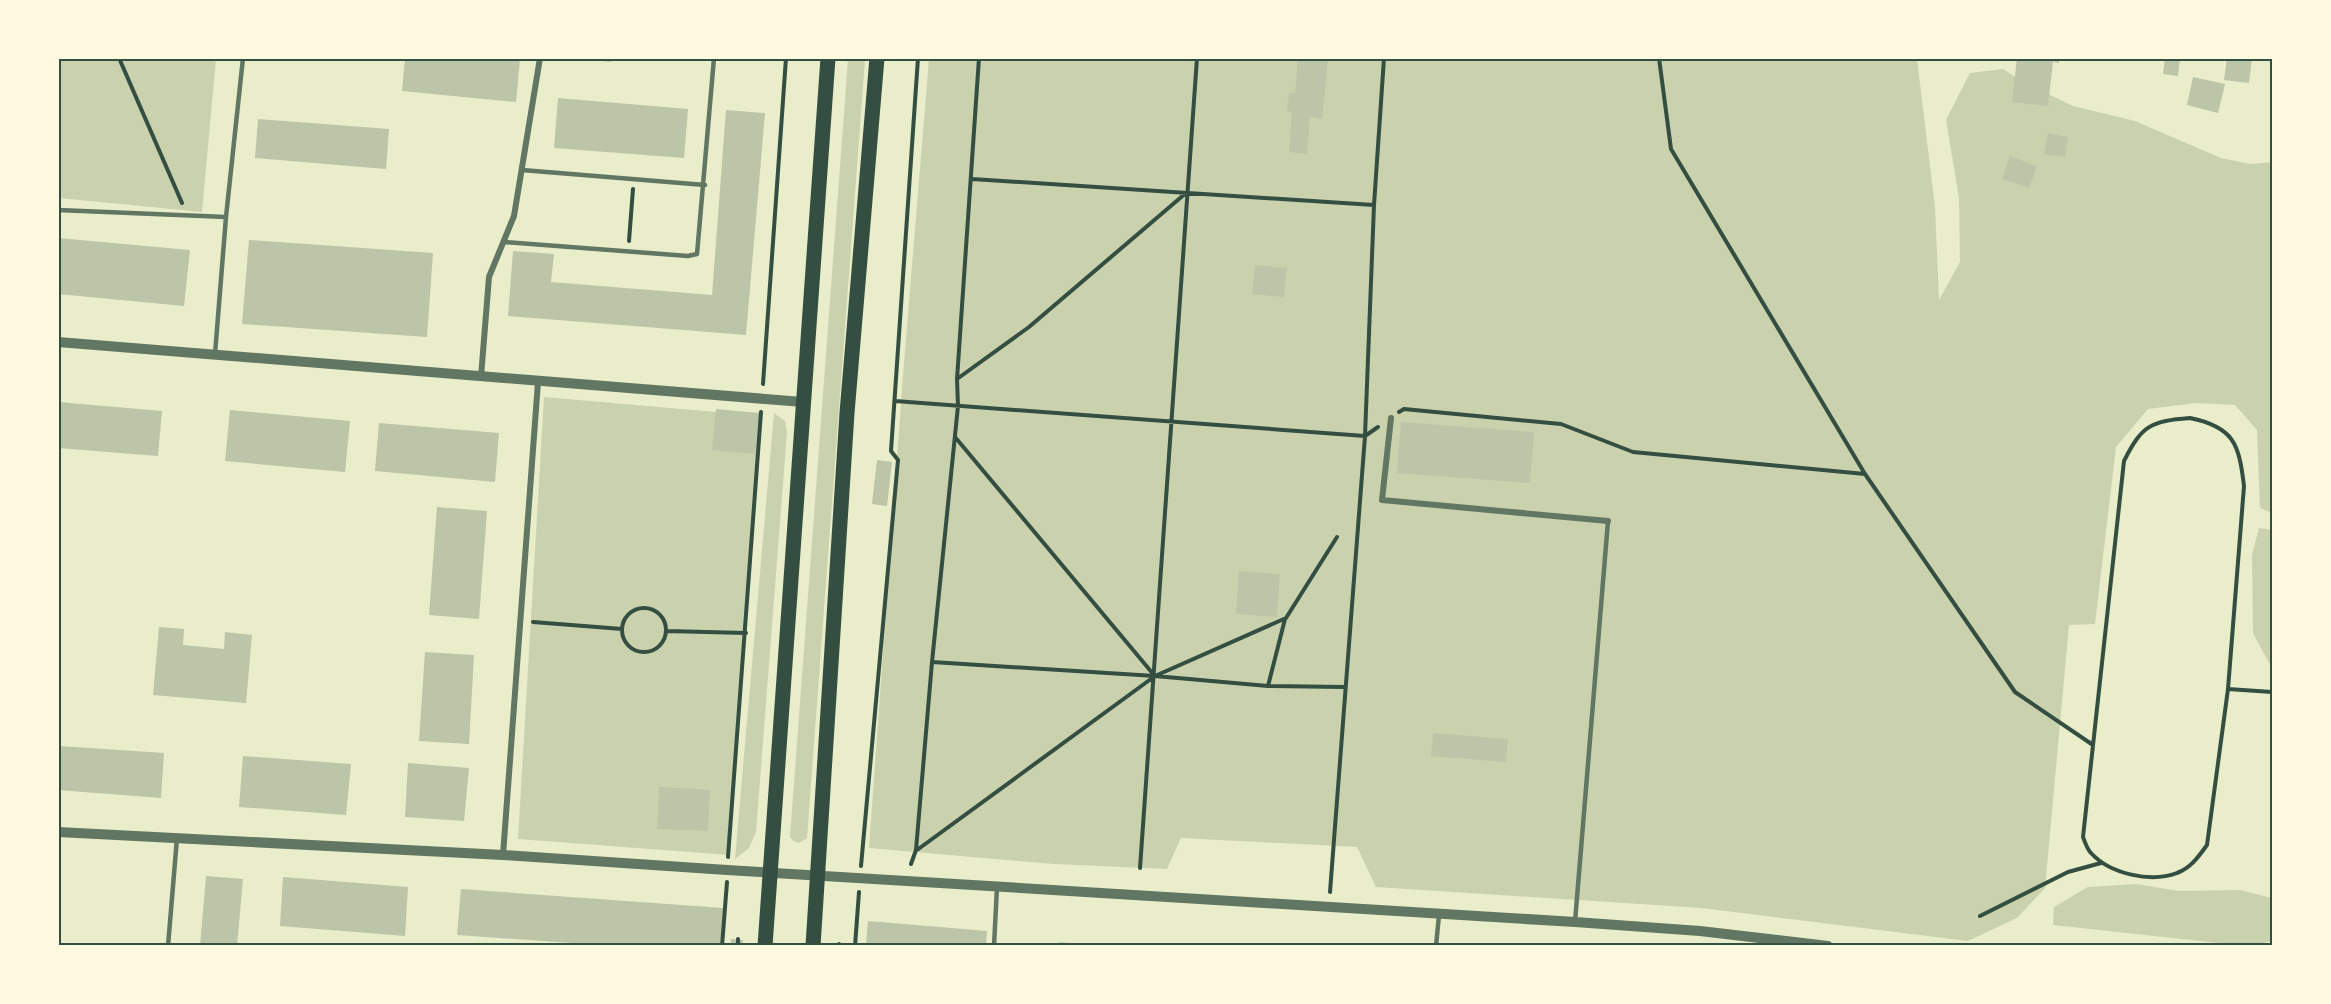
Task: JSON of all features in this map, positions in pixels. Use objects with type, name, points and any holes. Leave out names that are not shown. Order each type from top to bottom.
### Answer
[{"type":"main road","points":[[765,945],[828,58]]},
{"type":"main road","points":[[813,945],[848,413],[877,58]]},
{"type":"street","points":[[481,377],[486,288],[490,269],[514,216],[540,58]]},
{"type":"street","points":[[58,342],[803,402]]},
{"type":"street","points":[[503,855],[538,382]]},
{"type":"street","points":[[1391,418],[1382,500],[1608,521]]},
{"type":"street","points":[[58,832],[503,855],[1575,922],[1701,931],[1828,945]]},
{"type":"lane","points":[[215,354],[226,217],[243,58]]},
{"type":"lane","points":[[504,242],[688,256],[697,254],[705,185],[714,58]]},
{"type":"lane","points":[[522,170],[705,185]]},
{"type":"lane","points":[[58,210],[226,217]]},
{"type":"lane","points":[[1575,922],[1608,521]]},
{"type":"lane","points":[[168,945],[177,838]]},
{"type":"lane","points":[[994,945],[998,887]]},
{"type":"lane","points":[[1436,945],[1439,915]]},
{"type":"path","points":[[119,58],[188,215]]},
{"type":"path","points":[[722,945],[786,58]]},
{"type":"path","points":[[855,945],[898,460],[891,451],[918,58]]},
{"type":"path","points":[[911,864],[916,850],[958,406],[957,379],[979,58]]},
{"type":"path","points":[[1140,868],[1197,58]]},
{"type":"path","points":[[1329,893],[1365,436],[1374,205],[1384,58]]},
{"type":"path","points":[[1659,58],[1671,149],[1864,474],[2015,692],[2093,746]]},
{"type":"path","points":[[972,178],[1374,205]]},
{"type":"path","points":[[628,251],[633,179]]},
{"type":"path","points":[[957,379],[1029,327],[1187,193]]},
{"type":"path","points":[[895,401],[1365,436],[1404,409],[1561,424],[1633,452],[1864,474]]},
{"type":"path","points":[[2190,418],[2218,426],[2229,435],[2242,464],[2244,486],[2228,689],[2207,845],[2195,862],[2179,873],[2163,877],[2116,871],[2102,863],[2089,851],[2083,837],[2093,746],[2124,462],[2133,443],[2147,428],[2159,421],[2190,418]]},
{"type":"path","points":[[954,437],[1155,676]]},
{"type":"path","points":[[1268,686],[1286,618],[1337,537]]},
{"type":"path","points":[[644,608],[658,614],[663,619],[666,631],[660,645],[655,650],[641,653],[629,647],[624,640],[622,629],[625,618],[630,613],[644,608]]},
{"type":"path","points":[[916,850],[1155,676],[1286,618]]},
{"type":"path","points":[[520,621],[622,629]]},
{"type":"path","points":[[666,631],[746,633]]},
{"type":"path","points":[[932,662],[1155,676],[1268,686],[1345,687]]},
{"type":"path","points":[[2228,689],[2272,692]]},
{"type":"path","points":[[1980,916],[2068,872],[2102,863]]},
{"type":"path","points":[[738,939],[738,945]]},
{"type":"green space","points":[[58,59],[216,59],[202,212],[59,198]]},
{"type":"green space","points":[[848,59],[865,59],[807,838],[799,843],[790,837]]},
{"type":"green space","points":[[929,59],[1917,59],[1935,207],[1939,300],[1960,262],[1959,198],[1946,120],[1970,73],[2003,69],[2023,82],[2073,106],[2135,121],[2221,158],[2250,164],[2272,162],[2272,513],[2260,508],[2257,430],[2235,405],[2196,403],[2148,409],[2116,447],[2095,624],[2069,625],[2045,888],[2017,918],[1968,941],[1702,908],[1376,887],[1357,847],[1181,838],[1167,869],[1054,864],[869,848],[903,375]]},
{"type":"green space","points":[[544,397],[762,416],[729,855],[518,839]]},
{"type":"green space","points":[[774,413],[785,421],[787,432],[756,832],[749,848],[735,859]]},
{"type":"green space","points":[[2259,528],[2272,530],[2272,664],[2269,663],[2253,633],[2252,555]]},
{"type":"green space","points":[[2136,884],[2179,891],[2240,890],[2272,898],[2272,941],[2254,945],[2237,945],[2053,925],[2054,907],[2088,887]]},
{"type":"building","points":[[405,58],[520,59],[516,102],[402,91]]},
{"type":"building","points":[[592,58],[611,58],[611,62],[592,60]]},
{"type":"building","points":[[2017,58],[2059,58],[2059,63],[2053,62],[2048,106],[2012,102]]},
{"type":"building","points":[[2165,58],[2180,58],[2178,76],[2163,74]]},
{"type":"building","points":[[2227,58],[2252,58],[2249,83],[2224,80]]},
{"type":"building","points":[[1298,59],[1328,61],[1322,119],[1310,117],[1307,154],[1289,152],[1292,112],[1287,111],[1289,93],[1295,93]]},
{"type":"building","points":[[2193,77],[2225,84],[2218,113],[2187,105]]},
{"type":"building","points":[[558,98],[688,109],[684,158],[554,148]]},
{"type":"building","points":[[726,110],[765,113],[746,335],[508,316],[513,251],[554,254],[551,282],[712,295]]},
{"type":"building","points":[[258,119],[389,129],[386,169],[255,158]]},
{"type":"building","points":[[2048,133],[2068,137],[2065,157],[2044,154]]},
{"type":"building","points":[[2010,156],[2037,166],[2029,188],[2002,179]]},
{"type":"building","points":[[58,238],[190,250],[184,306],[58,294]]},
{"type":"building","points":[[249,240],[433,253],[427,337],[242,324]]},
{"type":"building","points":[[1255,265],[1287,268],[1284,297],[1252,294]]},
{"type":"building","points":[[58,402],[162,411],[158,456],[58,448]]},
{"type":"building","points":[[716,409],[759,413],[755,454],[712,450]]},
{"type":"building","points":[[230,410],[350,421],[345,472],[225,461]]},
{"type":"building","points":[[1401,422],[1534,432],[1530,483],[1397,473]]},
{"type":"building","points":[[379,423],[499,433],[495,482],[375,471]]},
{"type":"building","points":[[877,460],[892,462],[887,506],[872,504]]},
{"type":"building","points":[[437,507],[487,511],[479,619],[429,615]]},
{"type":"building","points":[[1239,571],[1280,574],[1277,617],[1236,614]]},
{"type":"building","points":[[159,627],[184,629],[183,645],[224,649],[225,632],[252,635],[246,703],[153,695]]},
{"type":"building","points":[[425,652],[474,655],[469,744],[419,741]]},
{"type":"building","points":[[1433,733],[1508,739],[1506,762],[1431,756]]},
{"type":"building","points":[[59,746],[164,753],[161,798],[58,790]]},
{"type":"building","points":[[243,756],[351,764],[346,815],[239,807]]},
{"type":"building","points":[[408,763],[469,768],[464,821],[405,817]]},
{"type":"building","points":[[659,787],[710,790],[708,831],[657,829]]},
{"type":"building","points":[[206,876],[243,879],[237,946],[200,946]]},
{"type":"building","points":[[283,877],[408,887],[405,936],[280,926]]},
{"type":"building","points":[[461,889],[723,908],[720,946],[615,946],[457,935]]},
{"type":"building","points":[[868,921],[987,931],[986,946],[866,946]]},
{"type":"building","points":[[731,939],[743,940],[742,946],[731,946]]},
{"type":"building","points":[[1059,942],[1076,944],[1076,946],[1059,946]]}]
